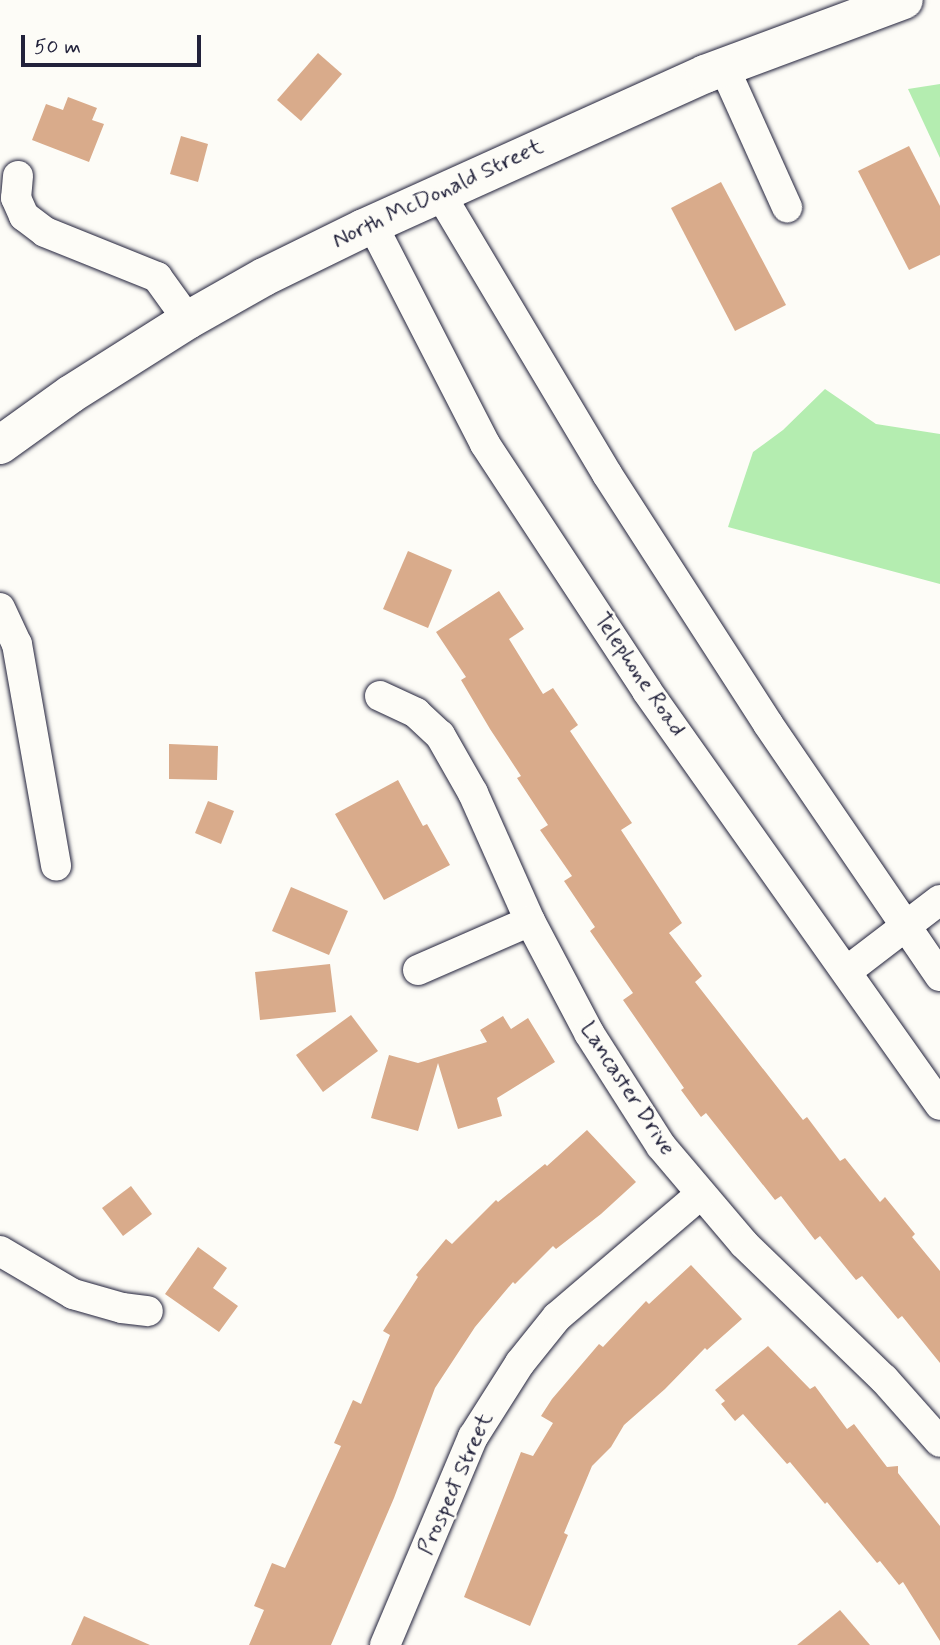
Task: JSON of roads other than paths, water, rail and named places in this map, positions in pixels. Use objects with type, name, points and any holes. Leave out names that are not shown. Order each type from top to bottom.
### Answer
[{"type":"main road","name":"North McDonald Street","points":[[0,445],[71,394],[188,320],[264,277],[439,192],[724,67],[904,0]]},
{"type":"street","points":[[724,67],[787,207]]},
{"type":"street","points":[[18,176],[16,198],[24,216],[45,232],[158,277],[188,320]]},
{"type":"street","points":[[439,192],[607,474],[768,724],[904,928],[940,976]]},
{"type":"street","name":"Telephone Road","points":[[372,224],[485,444],[648,691],[940,1105]]},
{"type":"street","points":[[0,608],[17,644],[56,866]]},
{"type":"street","name":"Lancaster Drive","points":[[380,696],[416,713],[440,735],[473,793],[530,921],[604,1061],[661,1146],[744,1244],[884,1379],[940,1442]]},
{"type":"street","points":[[847,971],[940,900]]},
{"type":"street","points":[[418,970],[530,921]]},
{"type":"street","name":"Prospect Street","points":[[385,1645],[473,1437],[520,1363],[557,1317],[701,1194]]},
{"type":"street","points":[[0,1251],[73,1294],[121,1308],[148,1311]]}]
